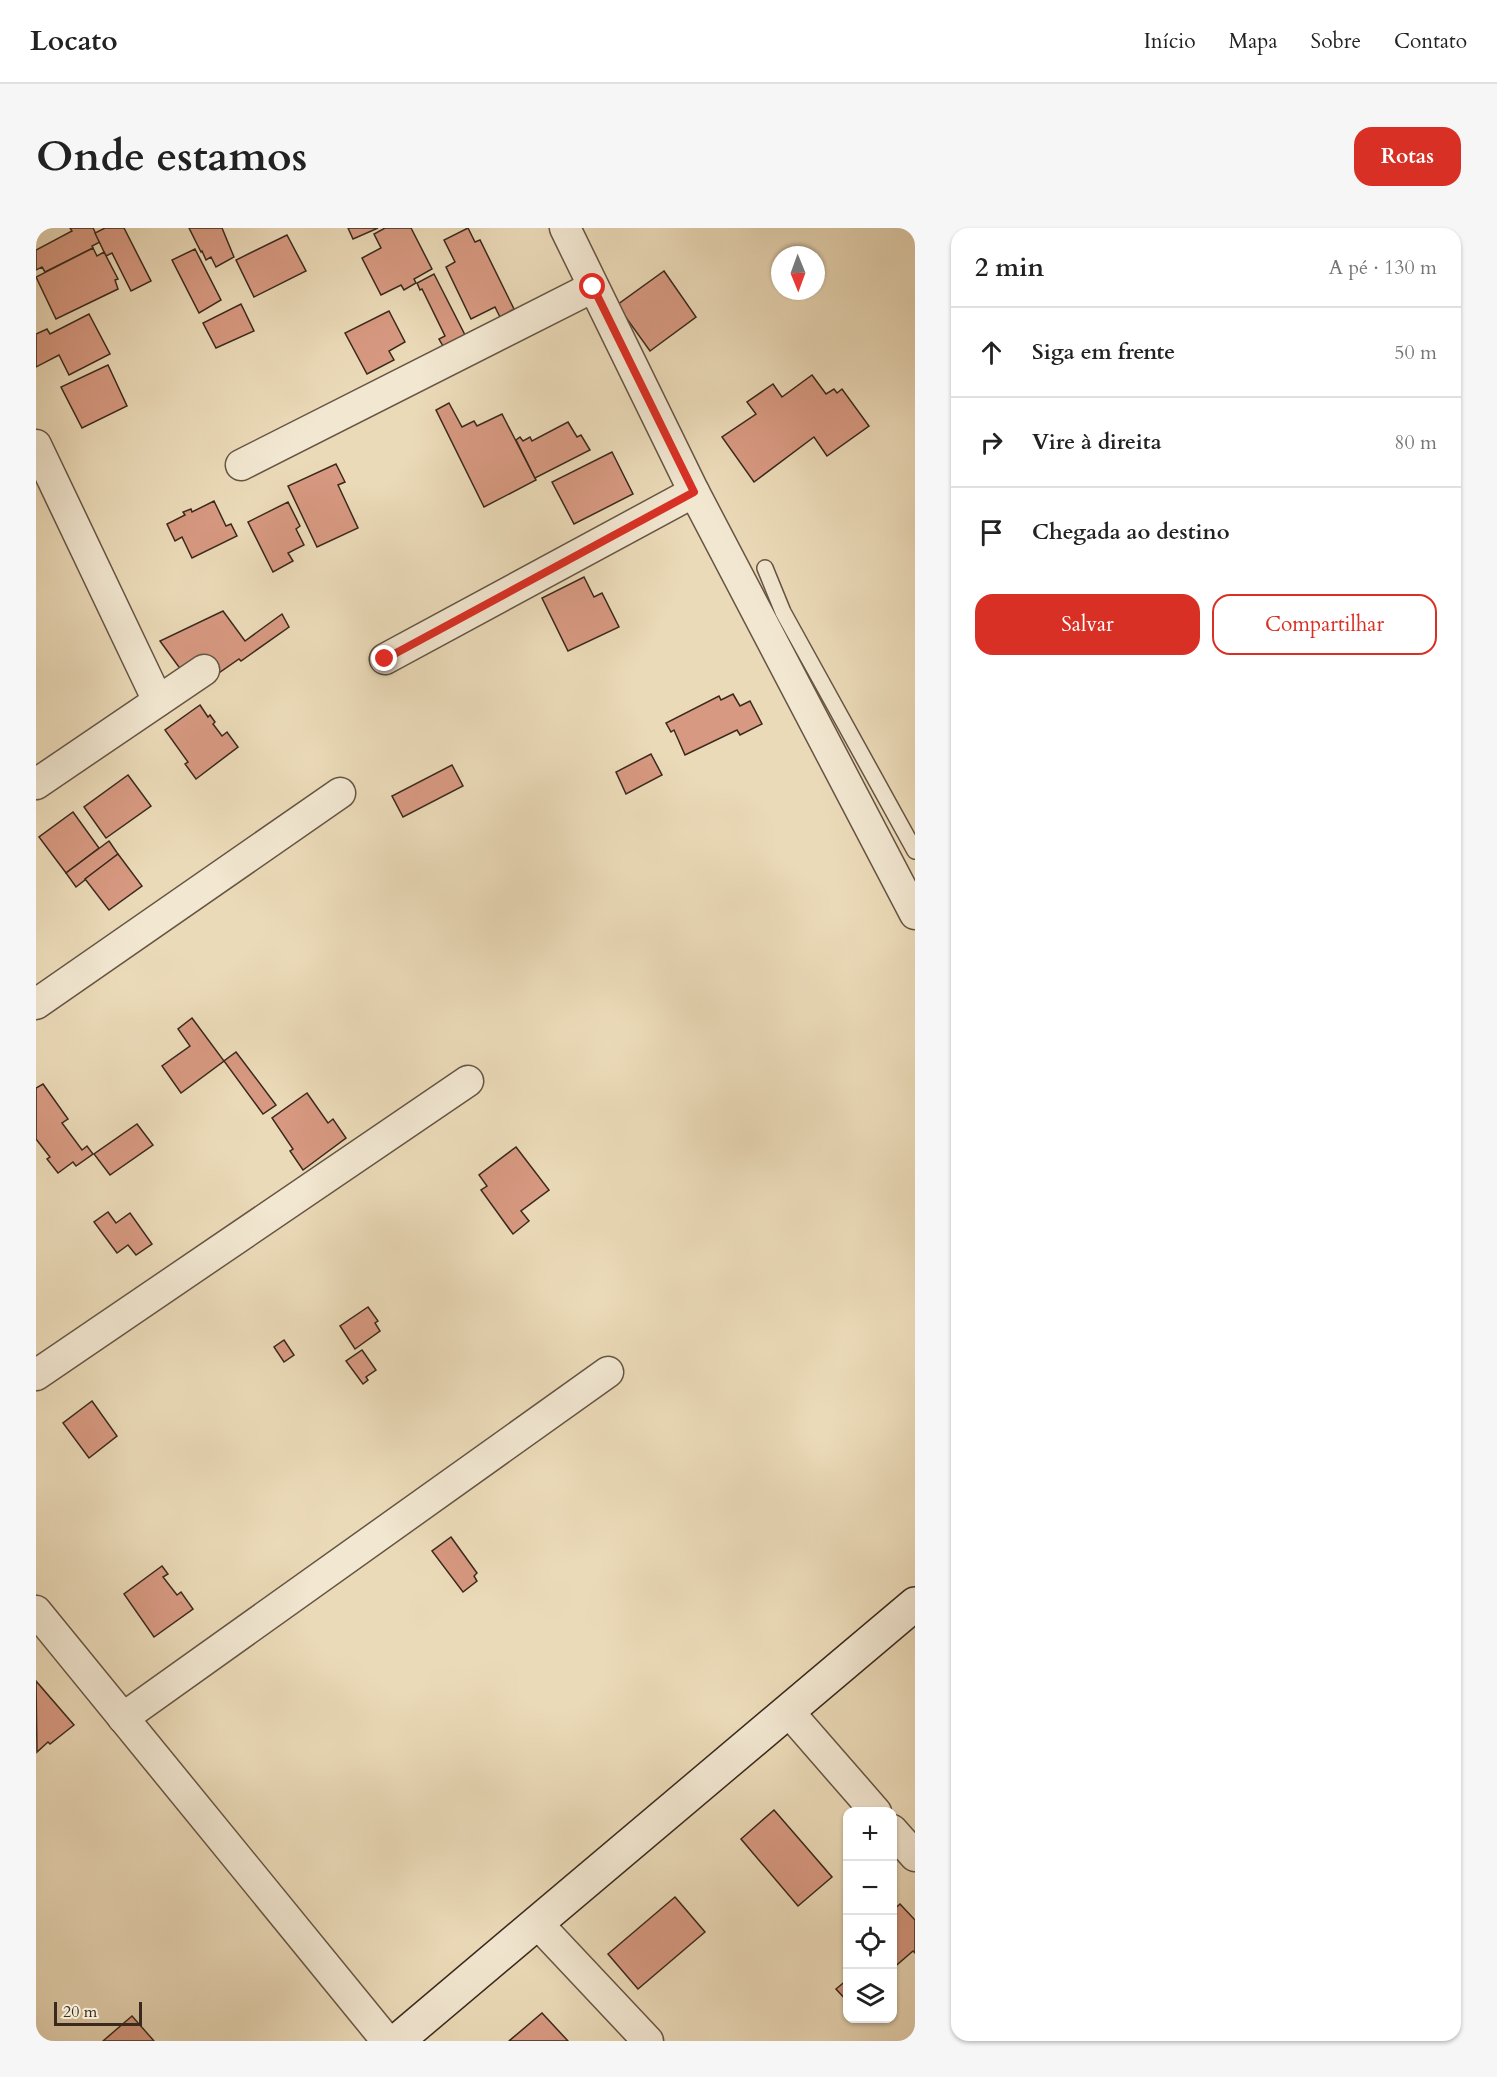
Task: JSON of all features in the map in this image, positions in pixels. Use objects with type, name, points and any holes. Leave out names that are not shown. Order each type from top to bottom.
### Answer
[{"type":"main road","points":[[397,2041],[915,1604]]},
{"type":"street","points":[[565,228],[694,492],[915,914]]},
{"type":"street","points":[[241,465],[593,287]]},
{"type":"street","points":[[36,445],[158,701]]},
{"type":"street","points":[[385,659],[694,492]]},
{"type":"street","points":[[36,784],[204,670]]},
{"type":"street","points":[[36,1004],[340,793]]},
{"type":"street","points":[[36,1375],[468,1081]]},
{"type":"street","points":[[123,1718],[608,1372]]},
{"type":"street","points":[[36,1611],[387,2041]]},
{"type":"street","points":[[788,1711],[872,1807]]},
{"type":"street","points":[[897,1836],[915,1856]]},
{"type":"street","points":[[537,1923],[648,2041]]},
{"type":"lane","points":[[765,568],[783,612],[915,851]]},
{"type":"building","points":[[70,228],[93,228],[100,242],[92,246],[93,248],[45,272],[42,267],[36,270],[36,250],[72,231]]},
{"type":"building","points":[[105,228],[124,228],[151,281],[131,291],[112,253],[106,256],[95,233]]},
{"type":"building","points":[[189,228],[222,228],[234,257],[216,267],[211,257],[206,260]]},
{"type":"building","points":[[348,228],[378,228],[353,239]]},
{"type":"building","points":[[385,228],[411,228],[432,269],[414,279],[416,283],[404,290],[401,285],[381,295],[362,258],[381,248],[374,234]]},
{"type":"building","points":[[468,228],[475,242],[480,240],[514,309],[500,317],[495,307],[471,319],[446,267],[455,262],[444,240]]},
{"type":"building","points":[[287,235],[306,271],[254,297],[236,260]]},
{"type":"building","points":[[93,248],[97,256],[104,252],[118,279],[115,280],[118,289],[56,319],[36,277]]},
{"type":"building","points":[[195,249],[221,300],[199,313],[172,260]]},
{"type":"building","points":[[664,271],[696,317],[650,351],[617,305]]},
{"type":"building","points":[[434,274],[465,335],[443,346],[439,339],[445,336],[417,283]]},
{"type":"building","points":[[241,304],[254,331],[216,348],[203,323]]},
{"type":"building","points":[[389,311],[405,342],[389,351],[394,360],[367,374],[345,333]]},
{"type":"building","points":[[89,314],[110,354],[69,375],[59,355],[36,367],[36,334],[47,329],[50,334]]},
{"type":"building","points":[[108,365],[127,406],[82,428],[61,387]]},
{"type":"building","points":[[812,375],[826,394],[834,389],[837,393],[842,389],[869,426],[827,456],[814,437],[754,482],[722,437],[756,414],[747,402],[773,384],[782,397]]},
{"type":"building","points":[[449,403],[462,427],[474,421],[477,426],[502,414],[536,480],[484,507],[436,410]]},
{"type":"building","points":[[568,422],[577,437],[581,435],[590,450],[535,478],[516,440],[520,437],[523,441],[530,437],[532,441]]},
{"type":"building","points":[[612,452],[633,494],[574,524],[552,482]]},
{"type":"building","points":[[336,464],[345,482],[338,485],[358,528],[317,547],[288,486]]},
{"type":"building","points":[[214,501],[226,526],[231,524],[237,536],[192,558],[182,537],[175,541],[167,524],[185,515],[183,512],[191,509],[192,512]]},
{"type":"building","points":[[288,502],[300,526],[296,529],[304,545],[288,553],[293,561],[273,572],[248,522]]},
{"type":"building","points":[[584,577],[594,597],[602,593],[619,627],[568,651],[542,598]]},
{"type":"building","points":[[223,611],[245,641],[282,614],[289,627],[241,661],[239,659],[200,686],[184,674],[160,641]]},
{"type":"building","points":[[733,694],[740,706],[750,701],[762,724],[740,735],[737,730],[685,755],[674,730],[671,732],[666,723],[719,696],[721,700]]},
{"type":"building","points":[[200,705],[208,717],[210,715],[215,722],[213,724],[222,736],[227,732],[238,747],[196,779],[185,764],[188,762],[165,730]]},
{"type":"building","points":[[651,754],[662,775],[626,794],[616,772]]},
{"type":"building","points":[[452,765],[463,786],[403,817],[392,796]]},
{"type":"building","points":[[128,775],[151,806],[106,838],[84,807]]},
{"type":"building","points":[[73,812],[99,848],[66,873],[39,837]]},
{"type":"building","points":[[109,841],[118,854],[76,887],[66,873]]},
{"type":"building","points":[[118,854],[142,886],[109,910],[85,879]]},
{"type":"building","points":[[192,1018],[224,1061],[181,1093],[162,1066],[190,1046],[178,1029]]},
{"type":"building","points":[[236,1052],[276,1105],[263,1114],[224,1061]]},
{"type":"building","points":[[43,1084],[68,1119],[62,1123],[82,1150],[87,1146],[93,1154],[76,1166],[73,1162],[58,1173],[47,1159],[50,1157],[36,1139],[36,1088]]},
{"type":"building","points":[[307,1093],[328,1123],[333,1119],[346,1138],[303,1170],[290,1151],[293,1149],[272,1118]]},
{"type":"building","points":[[137,1124],[153,1145],[110,1175],[94,1154]]},
{"type":"building","points":[[516,1147],[549,1190],[521,1211],[529,1221],[513,1234],[481,1190],[487,1186],[479,1175]]},
{"type":"building","points":[[108,1212],[116,1223],[130,1213],[152,1244],[136,1255],[128,1245],[117,1253],[94,1222]]},
{"type":"building","points":[[368,1307],[378,1321],[375,1323],[380,1331],[355,1349],[340,1326]]},
{"type":"building","points":[[284,1340],[294,1355],[284,1362],[274,1347]]},
{"type":"building","points":[[362,1350],[376,1370],[366,1377],[368,1380],[363,1384],[346,1361]]},
{"type":"building","points":[[92,1401],[117,1436],[89,1458],[63,1423]]},
{"type":"building","points":[[451,1537],[477,1573],[474,1576],[477,1581],[463,1592],[432,1551]]},
{"type":"building","points":[[162,1566],[168,1574],[163,1577],[177,1595],[181,1592],[193,1609],[154,1637],[124,1594]]},
{"type":"building","points":[[36,1681],[74,1725],[37,1752]]},
{"type":"building","points":[[774,1810],[832,1877],[798,1906],[741,1839]]},
{"type":"building","points":[[675,1897],[705,1932],[638,1989],[608,1954]]},
{"type":"building","points":[[900,1904],[915,1920],[915,1953],[913,1951],[897,1965],[897,1915],[897,1907]]},
{"type":"building","points":[[843,1983],[843,1997],[836,1989]]},
{"type":"building","points":[[542,2013],[568,2041],[509,2041]]},
{"type":"building","points":[[132,2016],[154,2041],[103,2041]]},
{"type":"route","points":[[385,659],[694,492],[593,287]]}]
